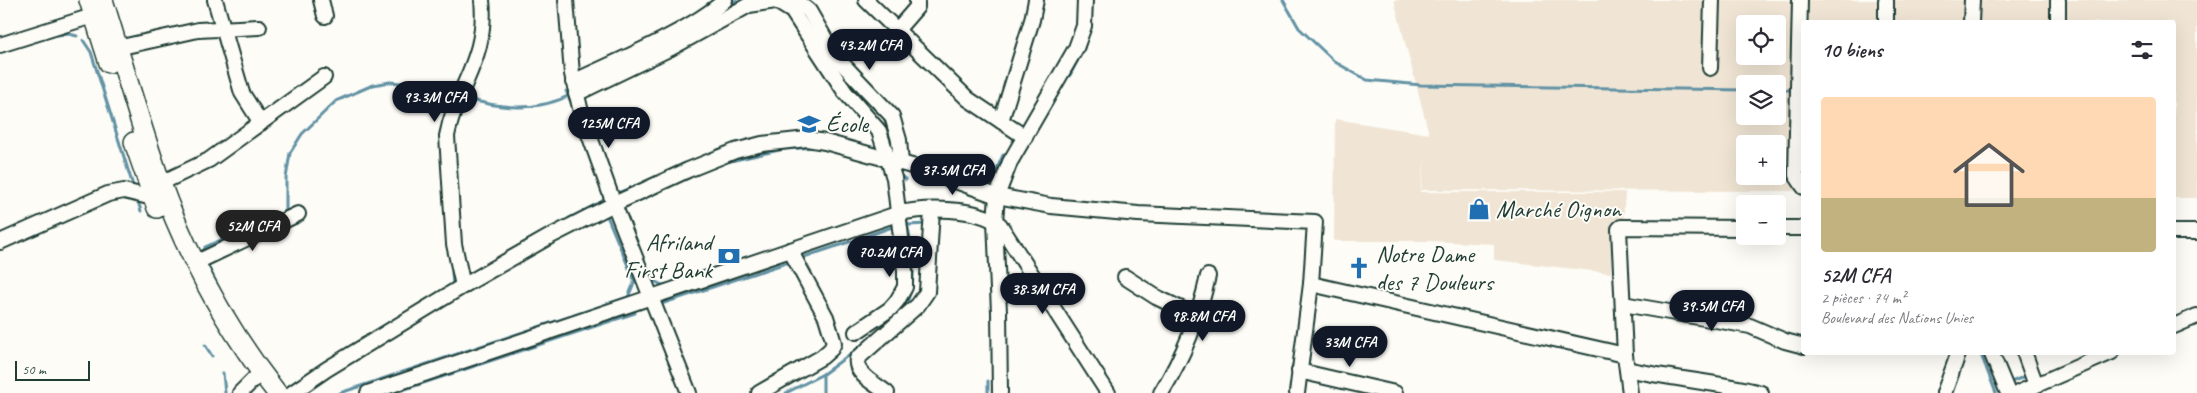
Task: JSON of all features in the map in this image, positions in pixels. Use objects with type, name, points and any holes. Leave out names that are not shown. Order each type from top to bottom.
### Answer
[{"type":"main road","points":[[98,7],[117,48],[157,190],[261,387]]},
{"type":"main road","points":[[98,7],[157,190],[198,295],[261,387]]},
{"type":"street","points":[[215,0],[242,93],[261,123]]},
{"type":"street","points":[[321,0],[325,16]]},
{"type":"street","points":[[463,286],[454,244],[447,144],[449,122],[477,58],[484,15],[482,0]]},
{"type":"street","points":[[566,0],[574,88],[614,204],[686,392]]},
{"type":"street","points":[[574,88],[689,24],[713,10],[725,0]]},
{"type":"street","points":[[796,0],[809,12],[835,56],[892,116],[900,140],[904,164],[894,178],[904,212],[904,287],[897,301],[890,309],[856,332]]},
{"type":"street","points":[[866,0],[968,99],[1025,137]]},
{"type":"street","points":[[898,30],[916,7],[916,0]]},
{"type":"street","points":[[1001,121],[1032,20],[1036,0]]},
{"type":"street","points":[[1000,393],[999,294],[995,221],[998,196],[1004,174],[1076,48],[1084,26],[1085,0]]},
{"type":"street","points":[[1710,68],[1712,0]]},
{"type":"street","points":[[1800,0],[1800,78],[1797,96],[1796,175],[1801,182]]},
{"type":"street","points":[[1886,0],[1886,20]]},
{"type":"street","points":[[1972,0],[1972,20]]},
{"type":"street","points":[[2058,0],[2058,20]]},
{"type":"street","points":[[574,88],[670,49],[749,5],[776,1],[792,10],[845,92],[879,131],[904,164]]},
{"type":"street","points":[[0,45],[98,7]]},
{"type":"street","points":[[117,48],[160,37],[224,28],[259,27]]},
{"type":"street","points":[[0,242],[108,194],[124,191],[157,190],[209,160],[324,77]]},
{"type":"street","points":[[292,393],[327,369],[463,286],[614,204],[735,151],[762,144],[807,139],[841,145],[998,196],[1084,210],[1315,222],[1311,284],[1297,393]]},
{"type":"street","points":[[887,393],[857,369],[856,362],[857,359],[918,305],[927,292],[932,210]]},
{"type":"street","points":[[368,393],[904,212],[932,210],[966,212],[995,221],[1005,231],[1108,393]]},
{"type":"street","points":[[195,263],[298,214]]},
{"type":"street","points":[[1630,393],[1625,355],[1619,229],[1621,227],[1736,228]]},
{"type":"street","points":[[1786,228],[1801,228]]},
{"type":"street","points":[[2176,232],[2197,233]]},
{"type":"street","points":[[759,393],[822,357],[831,349],[834,343],[826,317],[790,250]]},
{"type":"street","points":[[1161,393],[1181,357],[1208,276]]},
{"type":"street","points":[[1125,277],[1156,297],[1196,316]]},
{"type":"street","points":[[1311,284],[1625,355]]},
{"type":"street","points":[[999,294],[1043,289]]},
{"type":"street","points":[[1623,304],[1750,326],[1785,341],[1801,345]]},
{"type":"street","points":[[2176,325],[2197,316]]},
{"type":"street","points":[[1944,393],[1958,355]]},
{"type":"street","points":[[1991,355],[2008,393]]},
{"type":"street","points":[[2026,355],[2043,387]]},
{"type":"street","points":[[2018,393],[2043,387],[2085,358],[2098,355]]},
{"type":"street","points":[[1627,369],[1723,389],[1760,393]]},
{"type":"street","points":[[1299,371],[1395,393]]},
{"type":"shaded area","points":[[1394,0],[2197,0],[2197,198],[2176,198],[2176,20],[1801,20],[1801,191],[1421,190],[1426,150],[1420,192],[1625,192],[1623,226],[1611,255],[1611,273],[1494,260],[1494,244],[1428,241],[1334,241],[1335,119],[1429,134]]},
{"type":"waterway","points":[[724,12],[736,0]]},
{"type":"waterway","points":[[1283,0],[1299,28],[1335,62],[1367,80],[1421,85],[1736,90]]},
{"type":"waterway","points":[[1084,49],[1088,33]]},
{"type":"waterway","points":[[57,35],[69,34],[77,36]]},
{"type":"waterway","points":[[0,52],[53,36]]},
{"type":"waterway","points":[[83,40],[91,52],[134,189]]},
{"type":"waterway","points":[[1070,75],[1081,54]]},
{"type":"waterway","points":[[844,79],[884,118],[889,130]]},
{"type":"waterway","points":[[205,247],[286,211],[286,178],[290,153],[302,134],[336,101],[373,85],[390,82],[411,84],[456,95]]},
{"type":"waterway","points":[[1056,96],[1061,89]]},
{"type":"waterway","points":[[1786,90],[1793,90]]},
{"type":"waterway","points":[[566,91],[573,107]]},
{"type":"waterway","points":[[462,97],[490,104],[518,107],[545,104],[572,94]]},
{"type":"waterway","points":[[726,162],[784,149],[818,147]]},
{"type":"waterway","points":[[991,182],[1003,155]]},
{"type":"waterway","points":[[684,179],[699,173]]},
{"type":"waterway","points":[[899,174],[906,180]]},
{"type":"waterway","points":[[615,194],[649,181]]},
{"type":"waterway","points":[[569,218],[603,201],[604,196]]},
{"type":"waterway","points":[[137,198],[141,211]]},
{"type":"waterway","points":[[340,393],[628,297],[634,280],[607,216],[598,220]]},
{"type":"waterway","points":[[900,312],[907,302],[913,279],[912,253],[906,217]]},
{"type":"waterway","points":[[907,225],[928,224]]},
{"type":"waterway","points":[[855,240],[895,226]]},
{"type":"waterway","points":[[798,259],[852,241]]},
{"type":"waterway","points":[[672,282],[787,244]]},
{"type":"waterway","points":[[202,254],[201,252],[209,246]]},
{"type":"waterway","points":[[451,258],[453,287]]},
{"type":"waterway","points":[[658,305],[792,261]]},
{"type":"waterway","points":[[206,262],[221,292]]},
{"type":"waterway","points":[[650,279],[662,285],[668,284]]},
{"type":"waterway","points":[[393,393],[635,313]]},
{"type":"waterway","points":[[786,393],[823,374],[868,341]]},
{"type":"waterway","points":[[205,345],[212,356]]},
{"type":"waterway","points":[[1981,355],[1996,393]]},
{"type":"waterway","points":[[223,373],[225,393]]},
{"type":"waterway","points":[[823,374],[823,393]]},
{"type":"waterway","points":[[2009,383],[2028,375]]},
{"type":"waterway","points":[[988,381],[988,393]]},
{"type":"place","name":"École","points":[[809,124]]},
{"type":"place","name":"Marché Oignon","points":[[1479,209]]},
{"type":"place","name":"Afriland First Bank","points":[[729,256]]},
{"type":"place","name":"Notre Dame des 7 Douleurs","points":[[1359,268]]}]
